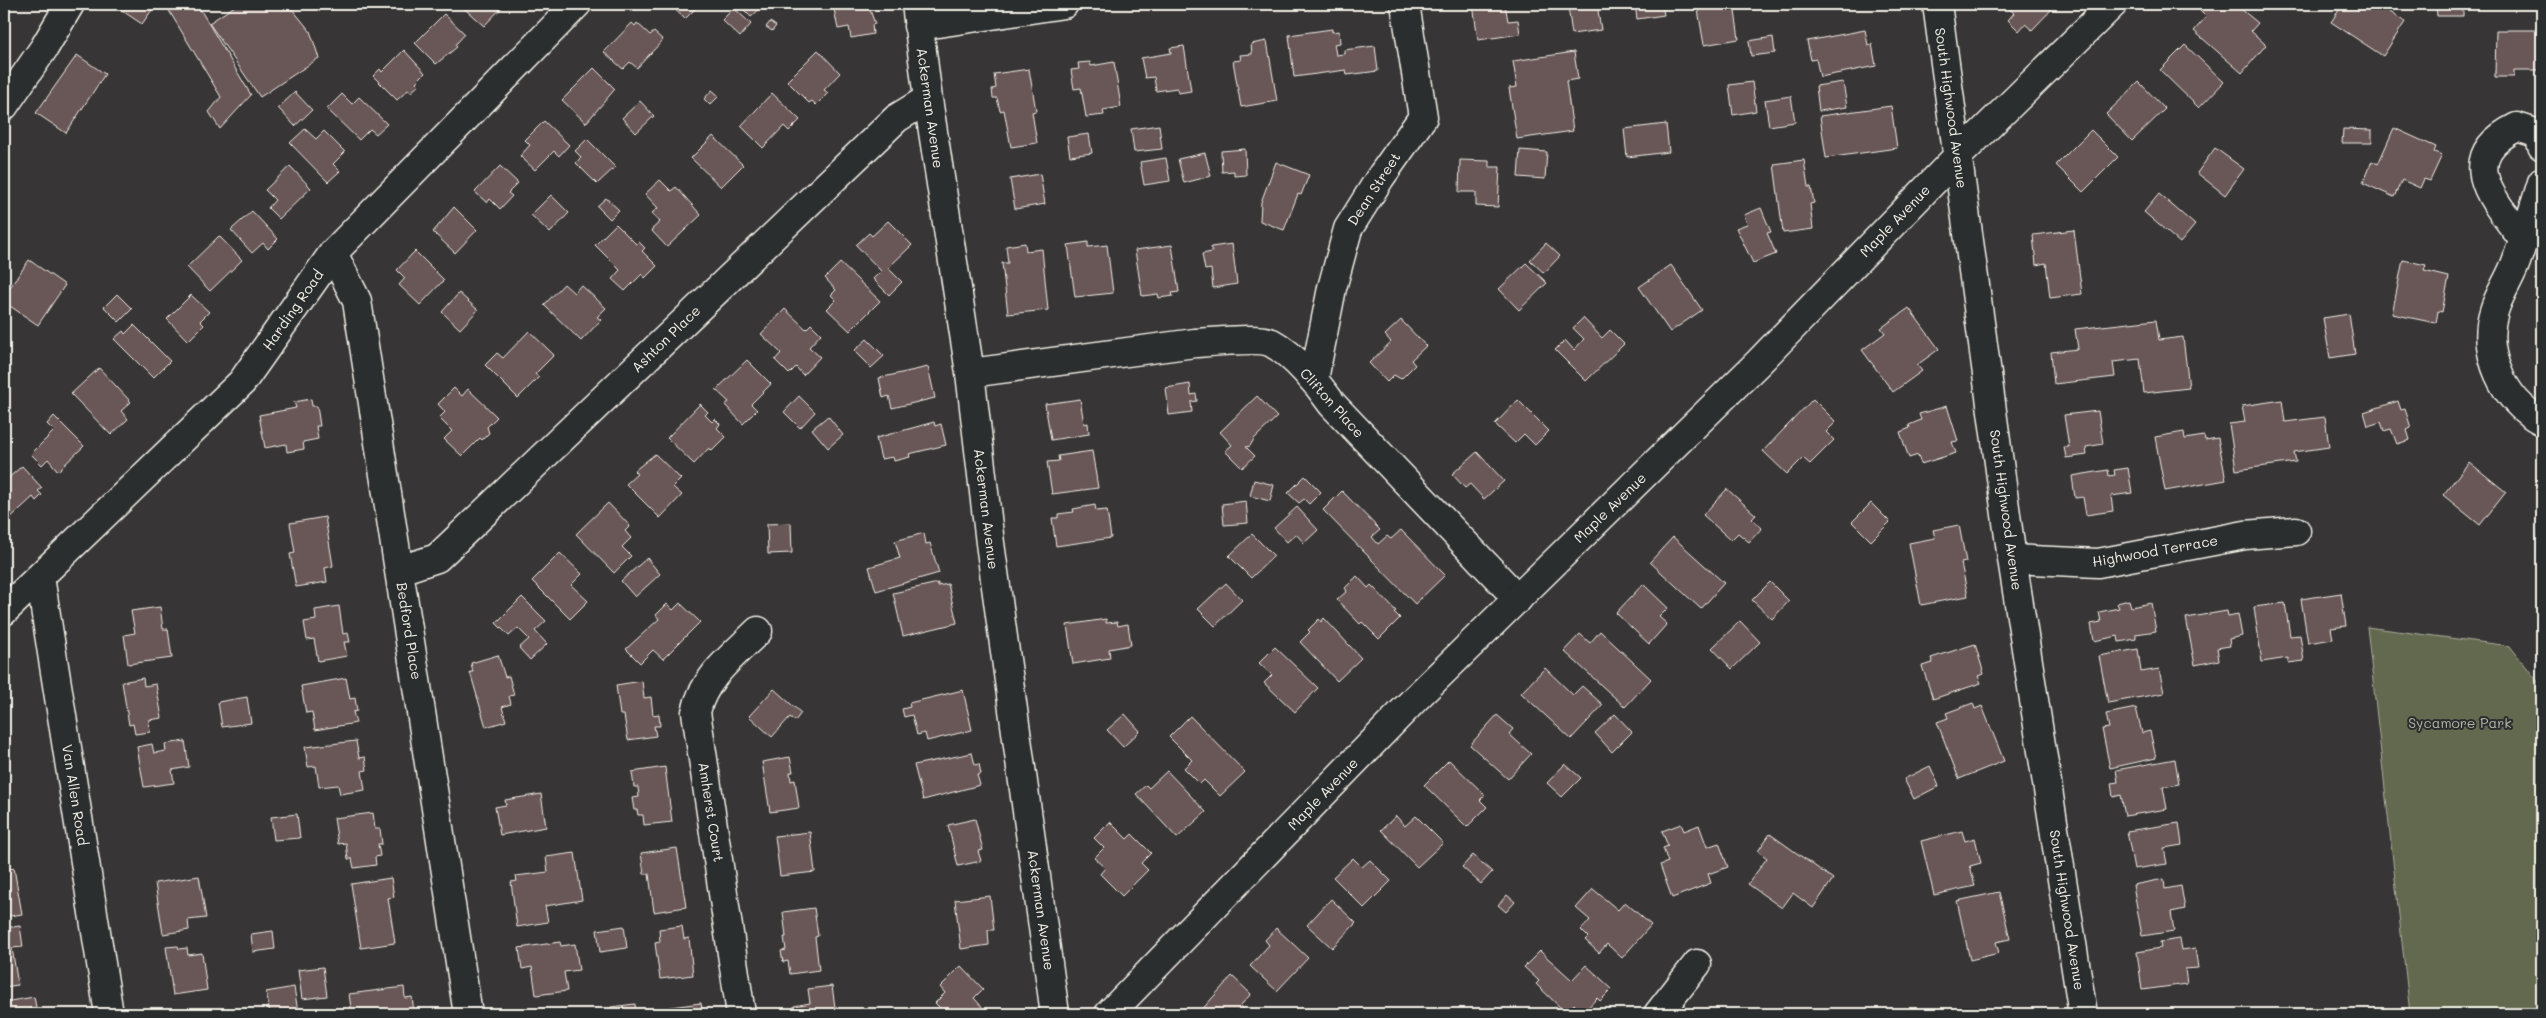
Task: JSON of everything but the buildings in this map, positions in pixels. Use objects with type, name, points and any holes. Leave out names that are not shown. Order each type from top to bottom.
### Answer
[{"type":"street","points":[[4,106],[36,44],[70,4]]},
{"type":"street","name":"Harding Road","points":[[4,611],[242,382],[333,253],[577,4]]},
{"type":"street","points":[[917,15],[1064,4]]},
{"type":"street","name":"Dean Street","points":[[1314,379],[1332,288],[1348,229],[1380,178],[1423,117],[1405,4]]},
{"type":"street","name":"South Highwood Avenue","points":[[1937,4],[2012,559],[2083,1014]]},
{"type":"street","name":"Maple Avenue","points":[[1109,1014],[1416,698],[1759,362],[1958,156],[2113,4]]},
{"type":"street","name":"Ackerman Avenue","points":[[917,15],[970,373],[990,543],[1055,1014]]},
{"type":"street","name":"Ashton Place","points":[[400,570],[437,558],[896,118],[928,99]]},
{"type":"street","points":[[2523,238],[2491,197],[2482,167],[2490,147],[2499,136],[2517,127],[2538,134],[2542,146]]},
{"type":"street","points":[[2542,182],[2515,264],[2494,312],[2490,336],[2494,361],[2504,386],[2517,403],[2542,421]]},
{"type":"street","name":"Bedford Place","points":[[333,253],[357,302],[468,1014]]},
{"type":"street","name":"Clifton Place","points":[[970,373],[1195,343],[1232,341],[1271,342],[1314,379],[1332,404],[1518,598]]},
{"type":"street","name":"Highwood Terrace","points":[[2012,559],[2098,563],[2245,535],[2296,532]]},
{"type":"street","name":"Van Allen Road","points":[[40,577],[109,1014]]},
{"type":"street","name":"Amherst Court","points":[[741,1014],[696,712],[699,695],[710,680],[758,631]]},
{"type":"street","points":[[1658,1014],[1698,964]]},
{"type":"green space","name":"Sycamore Park","points":[[2367,627],[2510,646],[2542,687],[2542,1014],[2410,1014]]}]
